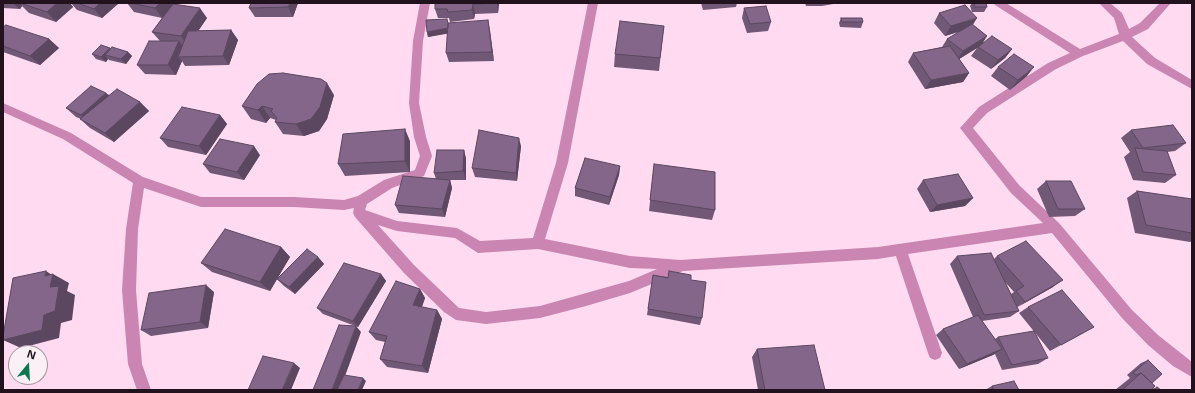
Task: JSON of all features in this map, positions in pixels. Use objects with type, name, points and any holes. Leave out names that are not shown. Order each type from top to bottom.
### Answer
[{"type":"street","points":[[360,207],[388,184],[420,173],[426,156],[420,137],[414,103],[418,41],[425,3]]},
{"type":"street","points":[[538,243],[562,162],[593,3]]},
{"type":"street","points":[[998,3],[1079,53]]},
{"type":"street","points":[[1104,3],[1118,16],[1123,26],[1125,36],[1151,61],[1192,85]]},
{"type":"street","points":[[1166,3],[1144,26],[1125,36],[1079,53],[1052,66],[983,110],[966,128],[1016,189],[1055,227],[1127,314],[1158,344],[1178,361],[1192,370]]},
{"type":"street","points":[[3,107],[68,136],[139,181],[201,202],[294,202],[360,207],[397,226],[457,233],[478,247],[538,243],[630,262],[682,265],[878,253],[1055,227]]},
{"type":"street","points":[[139,181],[132,229],[129,290],[135,364],[144,390]]},
{"type":"street","points":[[360,207],[409,269],[456,314],[486,318],[540,312],[630,287],[682,265]]},
{"type":"street","points":[[900,250],[935,353]]},
{"type":"building","points":[[20,3],[57,3],[47,12]]},
{"type":"building","points":[[77,3],[100,3],[94,9]]},
{"type":"building","points":[[130,3],[160,3],[155,8]]},
{"type":"building","points":[[251,3],[290,3],[288,7],[249,8]]},
{"type":"building","points":[[435,3],[497,3],[473,4],[472,10],[448,12],[447,9],[435,9]]},
{"type":"building","points":[[974,3],[986,3],[987,7],[975,7]]},
{"type":"building","points":[[173,4],[200,8],[181,36],[152,32]]},
{"type":"building","points":[[965,5],[977,18],[951,26],[939,13]]},
{"type":"building","points":[[766,6],[771,22],[750,24],[744,8]]},
{"type":"building","points":[[841,18],[862,18],[863,22],[842,22]]},
{"type":"building","points":[[447,19],[448,28],[427,32],[426,20]]},
{"type":"building","points":[[488,20],[492,52],[446,53],[448,23]]},
{"type":"building","points":[[620,21],[664,26],[660,58],[615,54]]},
{"type":"building","points":[[972,24],[987,36],[963,51],[947,39]]},
{"type":"building","points":[[6,25],[49,39],[30,56],[3,46],[3,27]]},
{"type":"building","points":[[231,30],[223,56],[178,57],[188,31]]},
{"type":"building","points":[[992,36],[1012,49],[998,60],[978,47]]},
{"type":"building","points":[[149,41],[179,41],[168,65],[137,65]]},
{"type":"building","points":[[101,45],[110,48],[101,57],[92,54]]},
{"type":"building","points":[[950,46],[969,73],[931,80],[913,53]]},
{"type":"building","points":[[112,47],[128,52],[121,59],[105,55]]},
{"type":"building","points":[[1014,54],[1034,67],[1018,80],[998,67]]},
{"type":"building","points":[[283,73],[321,79],[327,83],[320,107],[311,119],[296,124],[275,122],[277,118],[271,111],[273,109],[262,106],[258,110],[242,106],[257,84],[269,74]]},
{"type":"building","points":[[91,86],[106,93],[81,115],[66,108]]},
{"type":"building","points":[[117,89],[140,102],[105,133],[80,119]]},
{"type":"building","points":[[182,107],[220,115],[199,146],[160,138]]},
{"type":"building","points":[[1173,125],[1186,143],[1143,148],[1131,130]]},
{"type":"building","points":[[405,129],[405,161],[338,164],[343,134]]},
{"type":"building","points":[[479,130],[519,138],[516,173],[472,168]]},
{"type":"building","points":[[220,139],[254,146],[237,172],[203,164]]},
{"type":"building","points":[[1135,148],[1167,151],[1176,175],[1143,172]]},
{"type":"building","points":[[437,150],[464,150],[463,171],[434,173]]},
{"type":"building","points":[[585,158],[620,166],[610,197],[575,188]]},
{"type":"building","points":[[654,164],[715,172],[715,210],[650,200]]},
{"type":"building","points":[[958,174],[973,198],[937,205],[923,180]]},
{"type":"building","points":[[403,176],[450,180],[442,209],[395,205]]},
{"type":"building","points":[[1046,181],[1071,181],[1085,209],[1058,209]]},
{"type":"building","points":[[1137,191],[1192,199],[1192,233],[1146,225]]},
{"type":"building","points":[[225,229],[281,247],[260,282],[201,263]]},
{"type":"building","points":[[1026,241],[1063,280],[1025,302],[1016,291],[1024,286],[997,256]]},
{"type":"building","points":[[307,249],[318,257],[289,287],[277,279]]},
{"type":"building","points":[[991,253],[1019,311],[984,315],[957,256]]},
{"type":"building","points":[[344,263],[381,274],[353,321],[317,308]]},
{"type":"building","points":[[46,271],[45,276],[53,274],[50,287],[59,286],[55,311],[44,315],[42,330],[3,340],[13,278]]},
{"type":"building","points":[[669,271],[691,275],[691,280],[706,282],[702,318],[648,309],[653,275],[668,278]]},
{"type":"building","points":[[396,281],[420,289],[413,305],[437,310],[422,366],[380,359],[387,336],[369,332]]},
{"type":"building","points":[[206,285],[200,322],[141,330],[149,293]]},
{"type":"building","points":[[1062,290],[1094,327],[1061,345],[1028,307]]},
{"type":"building","points":[[978,315],[1002,349],[967,364],[943,329]]},
{"type":"building","points":[[339,325],[356,326],[332,390],[313,390]]},
{"type":"building","points":[[1034,331],[1048,358],[1012,365],[998,337]]},
{"type":"building","points":[[814,345],[825,390],[765,390],[757,349]]},
{"type":"building","points":[[263,356],[294,363],[282,390],[248,390]]},
{"type":"building","points":[[1148,360],[1162,374],[1152,383],[1141,373],[1136,375],[1133,373]]},
{"type":"building","points":[[1141,373],[1155,386],[1151,390],[1122,390]]},
{"type":"building","points":[[344,375],[363,378],[358,390],[337,390]]},
{"type":"building","points":[[1014,381],[1019,390],[994,390],[992,386]]},
{"type":"building","points":[[1157,387],[1161,390],[1154,390]]}]
